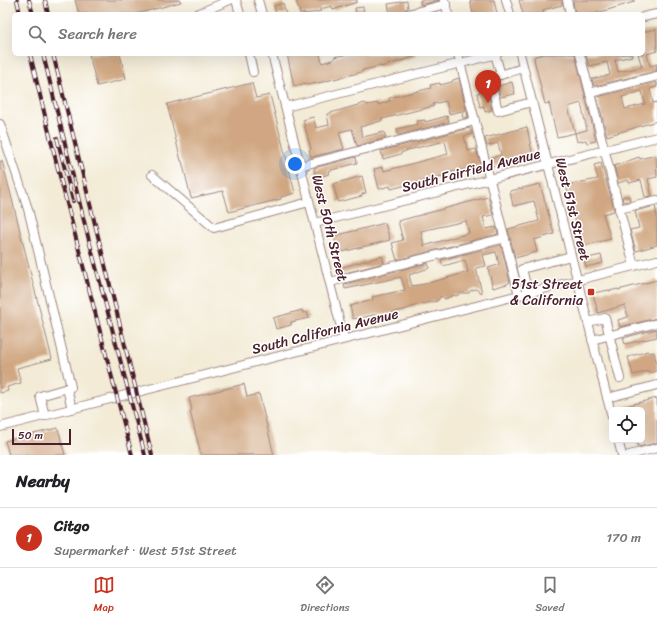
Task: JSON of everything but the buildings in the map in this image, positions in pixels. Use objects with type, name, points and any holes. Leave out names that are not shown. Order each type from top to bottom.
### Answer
[{"type":"street","points":[[203,12],[230,0]]},
{"type":"street","points":[[236,0],[239,12]]},
{"type":"street","points":[[258,0],[261,12]]},
{"type":"street","points":[[506,0],[509,12]]},
{"type":"street","points":[[567,0],[570,12]]},
{"type":"street","points":[[414,12],[445,2],[448,12]]},
{"type":"street","points":[[645,17],[657,14]]},
{"type":"street","points":[[249,56],[253,72]]},
{"type":"street","name":"West 50th Street","points":[[272,56],[344,339]]},
{"type":"street","points":[[458,56],[519,295]]},
{"type":"street","points":[[285,107],[488,56]]},
{"type":"street","points":[[496,56],[501,75]]},
{"type":"street","name":"West 51st Street","points":[[520,56],[609,407]]},
{"type":"street","points":[[581,56],[634,266]]},
{"type":"street","points":[[523,68],[490,78],[498,111],[532,102]]},
{"type":"street","points":[[590,93],[657,76]]},
{"type":"street","points":[[300,166],[475,121]]},
{"type":"street","points":[[1,128],[28,210],[70,387],[40,396],[45,416]]},
{"type":"street","name":"South Fairfield Avenue","points":[[315,223],[657,137]]},
{"type":"street","points":[[152,175],[214,228],[310,202]]},
{"type":"street","points":[[619,209],[657,200]]},
{"type":"street","points":[[330,282],[505,238]]},
{"type":"street","points":[[528,293],[522,269],[571,256]]},
{"type":"street","name":"South California Avenue","points":[[0,427],[657,260]]},
{"type":"street","points":[[588,322],[605,318],[620,378]]},
{"type":"street","points":[[592,340],[657,323]]},
{"type":"street","points":[[607,398],[657,385]]},
{"type":"street","points":[[67,388],[72,409]]},
{"type":"street","points":[[619,443],[622,455]]},
{"type":"street","points":[[629,455],[657,448]]},
{"type":"railway","points":[[17,0],[20,12]]},
{"type":"railway","points":[[29,0],[32,12]]},
{"type":"railway","points":[[45,0],[48,12]]},
{"type":"railway","points":[[30,56],[132,455]]},
{"type":"railway","points":[[43,56],[84,221],[145,455]]},
{"type":"railway","points":[[53,56],[152,455]]},
{"type":"railway","points":[[57,138],[73,201]]},
{"type":"place","name":"Citgo","points":[[488,103]]},
{"type":"place","name":"51st Street & California","points":[[591,292]]}]
